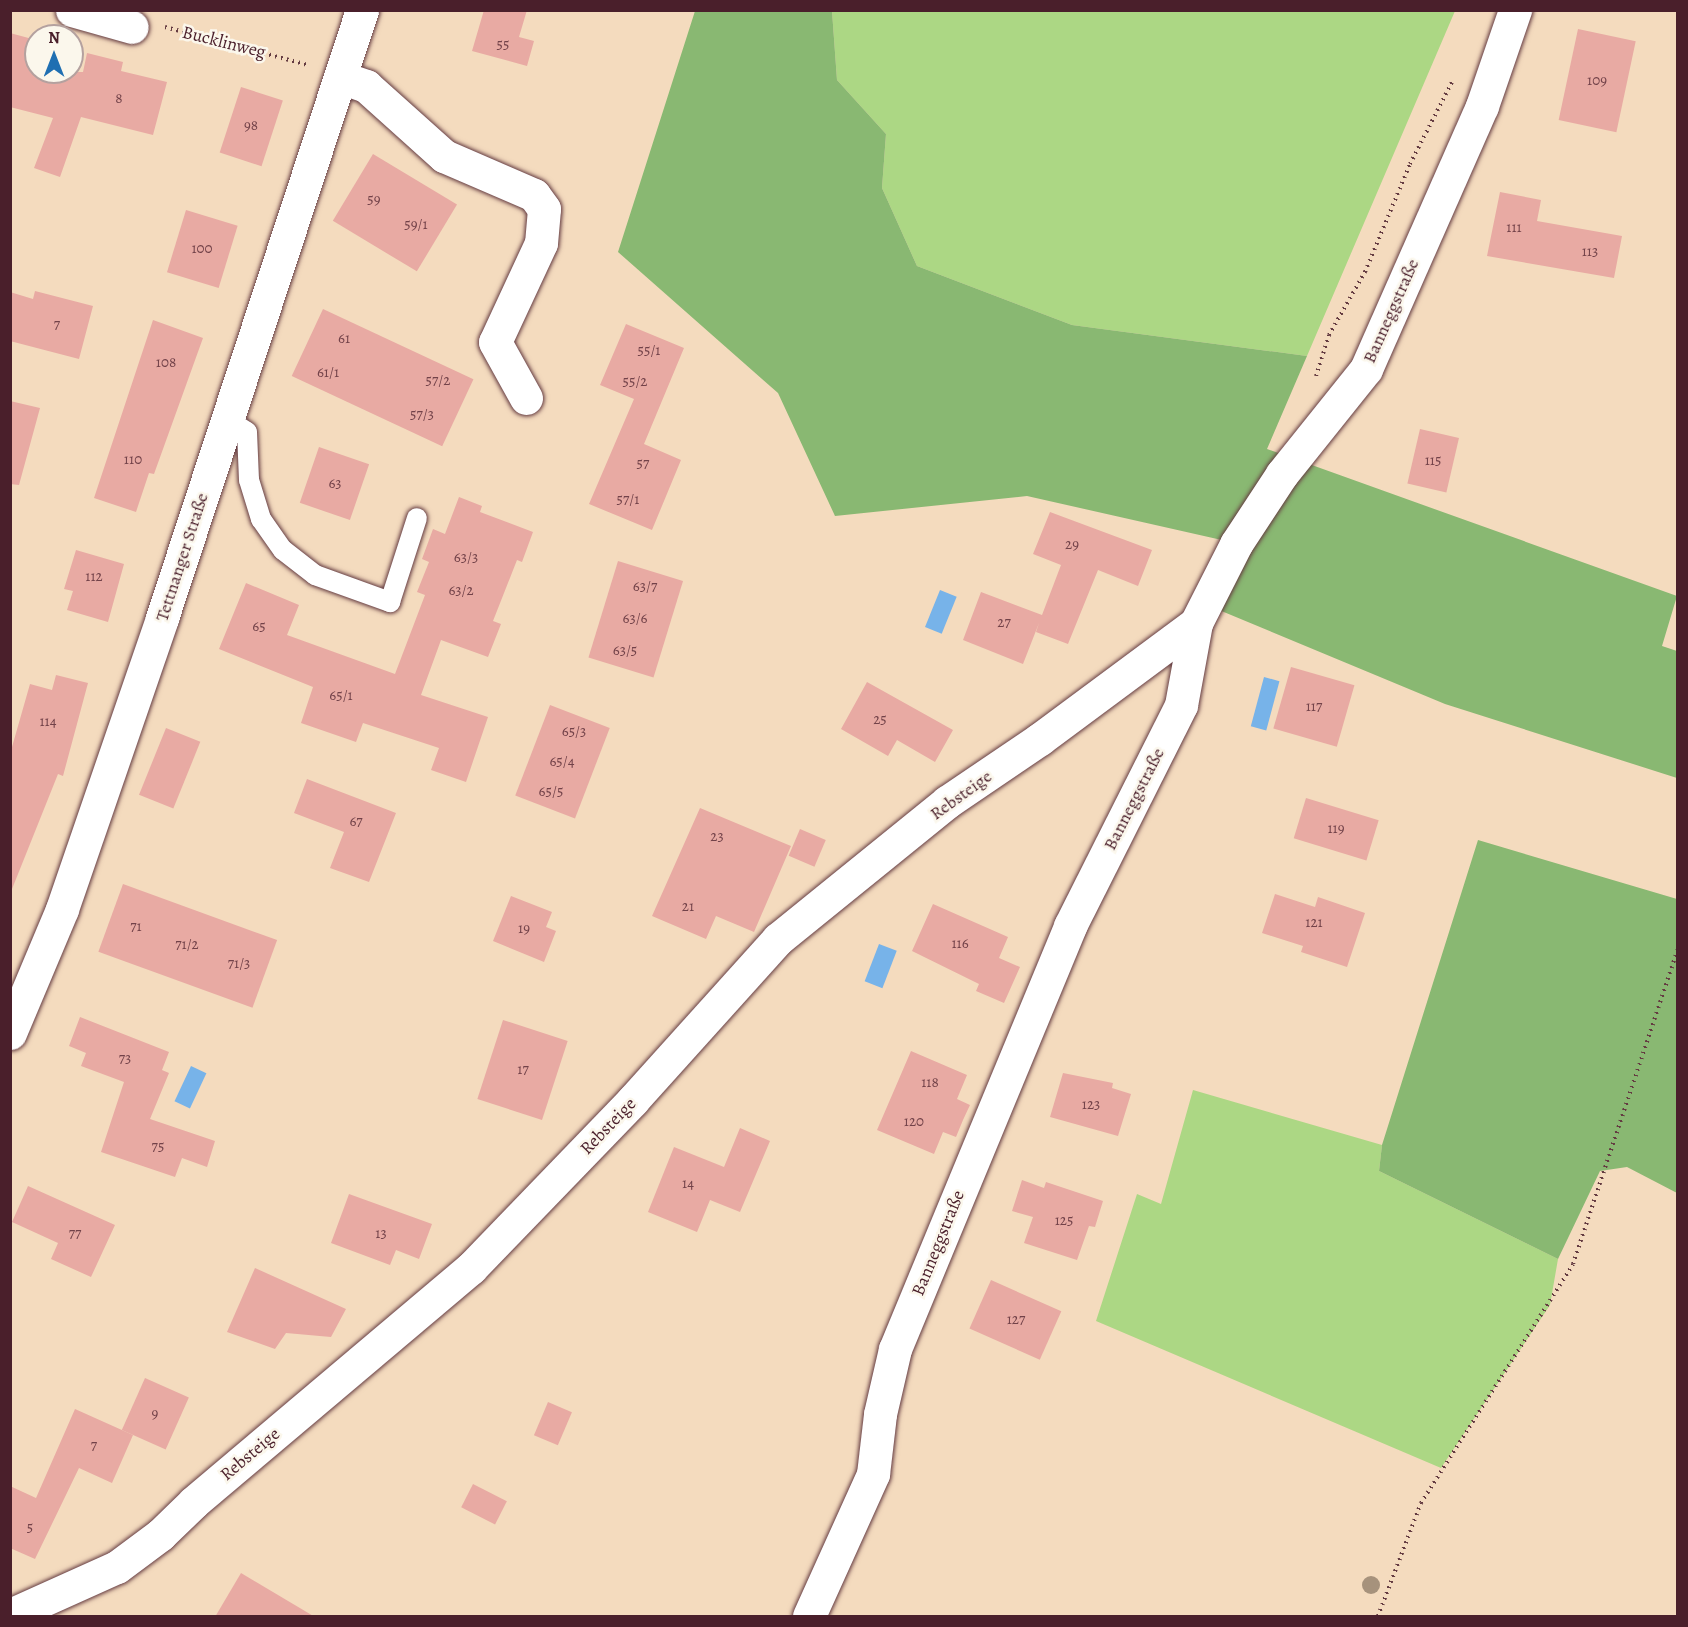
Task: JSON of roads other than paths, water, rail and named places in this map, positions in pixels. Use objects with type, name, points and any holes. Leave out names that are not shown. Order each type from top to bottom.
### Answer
[{"type":"street","points":[[72,10],[132,27]]},
{"type":"street","name":"Tettnanger Straße","points":[[10,1033],[62,909],[228,420],[362,10]]},
{"type":"street","name":"Banneggstraße","points":[[809,1617],[873,1474],[880,1414],[895,1349],[1070,926],[1181,705],[1196,623],[1236,544],[1282,474],[1366,369],[1482,106],[1515,10]]},
{"type":"street","points":[[340,77],[366,86],[444,156],[534,195],[544,209],[541,243],[495,342],[526,398]]},
{"type":"street","name":"Rebsteige","points":[[10,1615],[117,1567],[160,1535],[194,1502],[471,1268],[633,1100],[778,939],[947,802],[1040,739],[1196,623]]},
{"type":"lane","points":[[228,420],[247,432],[249,480],[261,519],[283,550],[315,575],[390,602],[417,518]]},
{"type":"water","points":[[940,590],[957,597],[942,634],[925,627]]},
{"type":"water","points":[[1264,677],[1279,681],[1266,730],[1251,726]]},
{"type":"water","points":[[879,944],[897,951],[882,988],[865,981]]},
{"type":"water","points":[[191,1066],[206,1073],[190,1109],[175,1101]]}]
